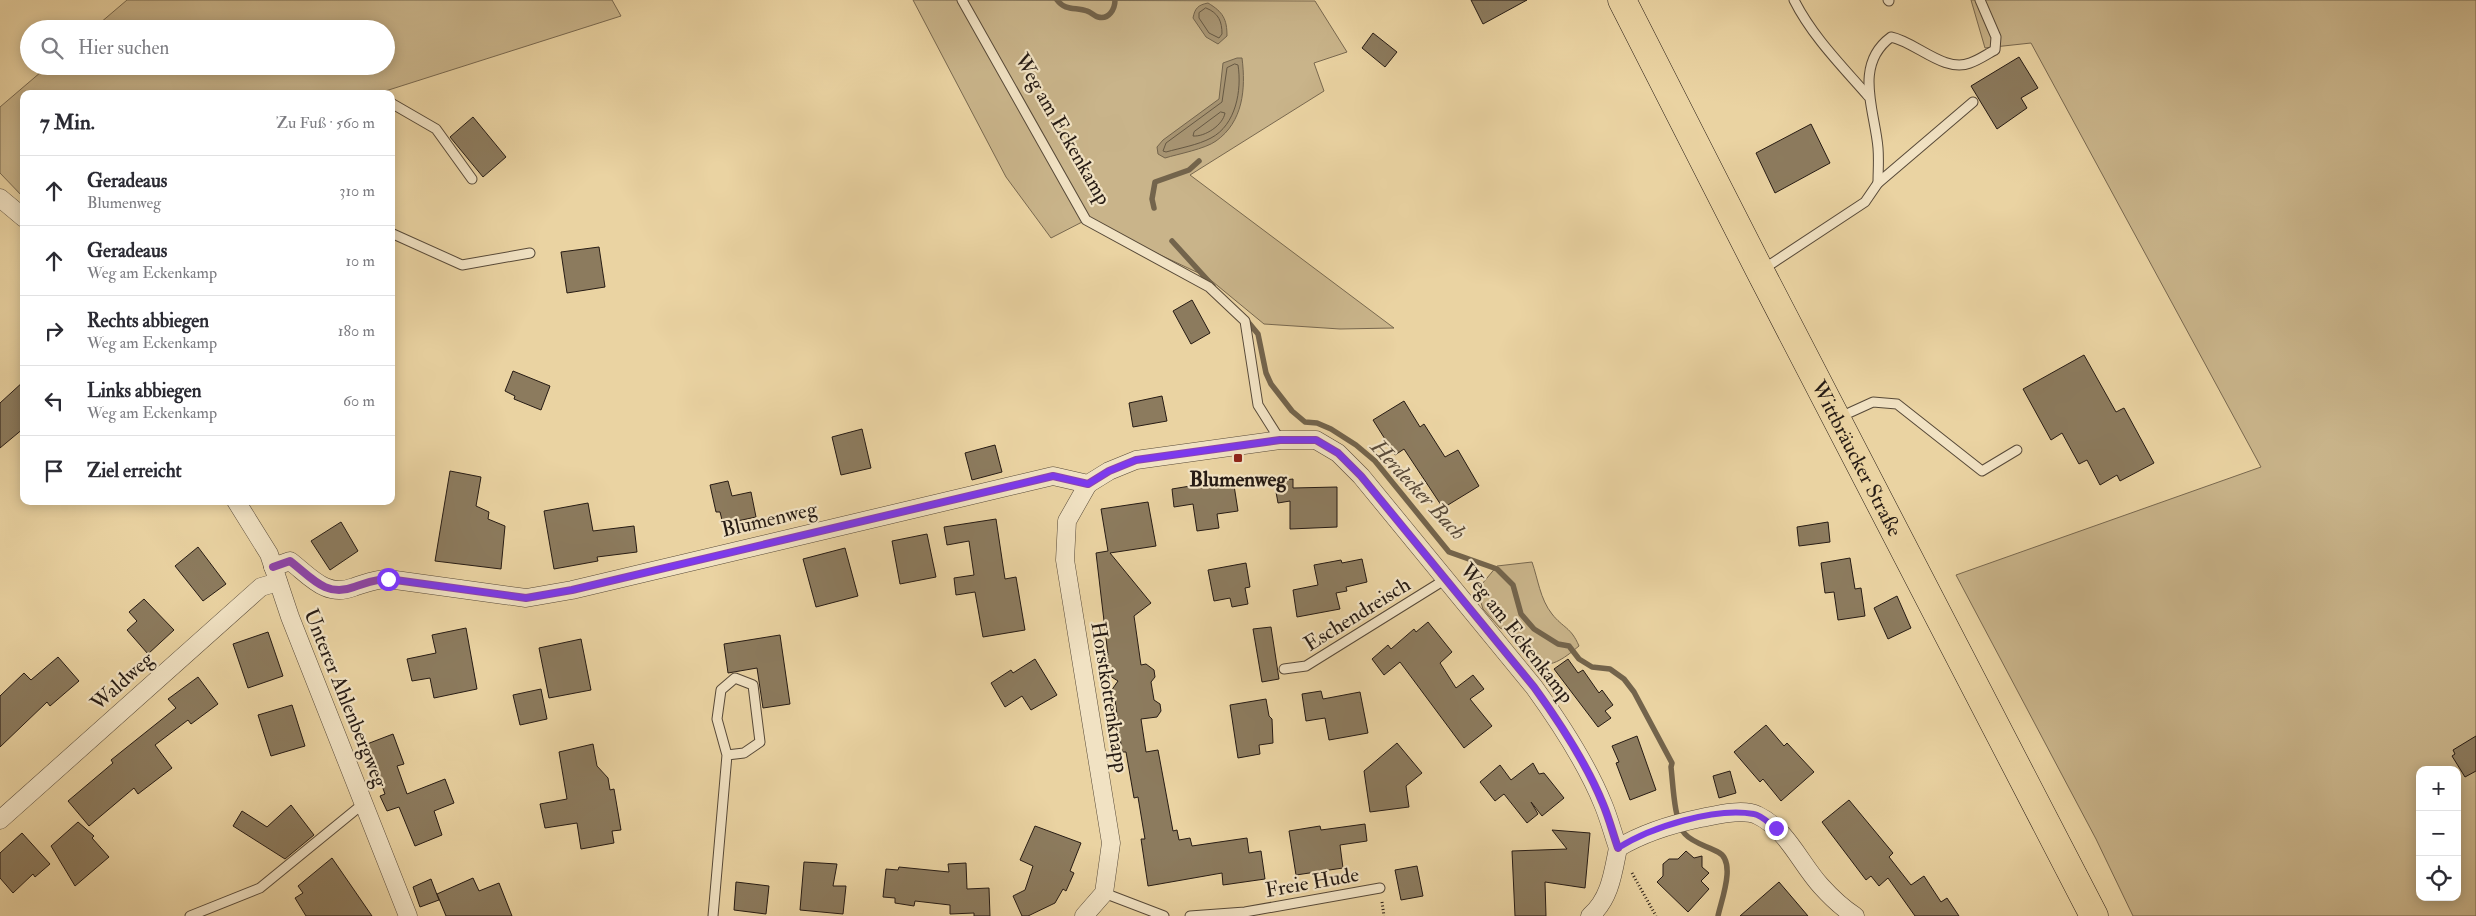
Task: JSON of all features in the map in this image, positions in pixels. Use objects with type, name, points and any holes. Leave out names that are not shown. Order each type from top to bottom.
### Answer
[{"type":"main road","name":"Wittbräucker Straße","points":[[1622,0],[1760,272],[2094,916]]},
{"type":"street","points":[[0,198],[20,215]]},
{"type":"street","points":[[1088,484],[1109,471],[1136,460],[1280,440]]},
{"type":"street","name":"Weg am Eckenkamp","points":[[1280,440],[1316,440],[1338,453],[1361,476],[1534,687],[1559,722],[1603,803],[1618,848]]},
{"type":"street","name":"Blumenweg","points":[[275,574],[290,561],[326,590],[337,592],[353,588],[374,579],[388,579],[526,598],[572,590],[1053,476],[1088,484]]},
{"type":"street","name":"Horstkottenknapp","points":[[1088,484],[1066,521],[1066,560],[1111,844],[1104,893]]},
{"type":"street","name":"Unterer Ahlenbergweg","points":[[238,505],[269,554],[275,574],[408,916]]},
{"type":"street","name":"Waldweg","points":[[0,820],[275,574]]},
{"type":"street","points":[[1590,916],[1601,907],[1613,877],[1618,848],[1662,828],[1728,813],[1756,814],[1776,828],[1821,886],[1855,916]]},
{"type":"street","points":[[1084,916],[1104,893]]},
{"type":"lane","name":"Weg am Eckenkamp","points":[[962,0],[1086,220],[1209,287],[1245,321],[1258,405],[1280,440]]},
{"type":"lane","points":[[1794,0],[1814,32],[1868,96]]},
{"type":"lane","points":[[1878,183],[1878,148],[1868,96],[1873,60],[1879,45],[1890,37],[1901,39],[1950,64],[1969,64],[1995,50],[1996,37],[1980,0]]},
{"type":"lane","points":[[1760,272],[1865,202],[1878,183],[1973,102]]},
{"type":"lane","points":[[395,104],[436,129],[472,179]]},
{"type":"lane","points":[[395,235],[462,265],[530,253]]},
{"type":"lane","points":[[1837,418],[1873,402],[1896,404],[1982,471],[2017,450]]},
{"type":"lane","name":"Eschendreisch","points":[[1284,669],[1306,666],[1446,579]]},
{"type":"lane","points":[[713,916],[727,755],[717,719],[721,690],[735,678],[753,685],[760,742],[744,753],[727,755]]},
{"type":"lane","points":[[190,916],[260,888],[364,803]]},
{"type":"lane","name":"Freie Hude","points":[[1190,916],[1245,912],[1380,888]]},
{"type":"lane","points":[[1104,893],[1164,916]]},
{"type":"path","points":[[1618,848],[1656,916]]},
{"type":"shaded area","points":[[127,0],[612,0],[621,16],[389,90],[20,90],[20,194],[0,173],[0,107],[37,75],[395,75],[395,20],[104,20]]},
{"type":"shaded area","points":[[913,0],[1315,1],[1347,52],[1314,63],[1324,91],[1190,175],[1394,328],[1340,329],[1264,324],[1207,277],[1086,220],[1051,238],[1006,177]]},
{"type":"shaded area","points":[[1971,0],[2476,0],[2476,916],[2133,916],[2096,839],[1956,575],[2261,467],[2031,43],[1985,48]]},
{"type":"shaded area","points":[[1532,562],[1548,608],[1556,619],[1570,631],[1579,646],[1554,663],[1542,664],[1537,662],[1514,634],[1500,628],[1483,609],[1477,590],[1497,566]]},
{"type":"water","points":[[1208,3],[1221,13],[1225,20],[1227,36],[1218,44],[1206,37],[1193,18],[1198,8]]},
{"type":"water","points":[[1242,58],[1243,93],[1237,115],[1225,133],[1211,144],[1198,149],[1165,158],[1158,154],[1157,147],[1163,140],[1219,99],[1223,63]]},
{"type":"building","points":[[1471,0],[1527,0],[1483,24]]},
{"type":"building","points":[[1373,33],[1397,52],[1385,67],[1362,48]]},
{"type":"building","points":[[2019,57],[2038,88],[2021,98],[2027,108],[1997,129],[1971,86]]},
{"type":"building","points":[[473,117],[506,157],[483,177],[450,137]]},
{"type":"building","points":[[1811,124],[1830,163],[1775,193],[1756,153]]},
{"type":"building","points":[[599,247],[605,287],[567,293],[561,252]]},
{"type":"building","points":[[1192,300],[1210,333],[1191,344],[1173,311]]},
{"type":"building","points":[[2084,355],[2116,412],[2124,408],[2154,463],[2120,481],[2117,475],[2100,485],[2087,460],[2079,464],[2062,433],[2051,440],[2023,389]]},
{"type":"building","points":[[513,371],[550,386],[541,410],[514,399],[515,396],[505,391]]},
{"type":"building","points":[[20,385],[20,431],[0,448],[0,403]]},
{"type":"building","points":[[1162,396],[1167,421],[1133,427],[1129,403]]},
{"type":"building","points":[[1404,401],[1420,427],[1424,424],[1445,457],[1458,450],[1479,486],[1443,508],[1404,449],[1395,455],[1373,420]]},
{"type":"building","points":[[862,429],[871,468],[841,475],[832,437]]},
{"type":"building","points":[[995,445],[1002,472],[972,480],[965,453]]},
{"type":"building","points":[[450,471],[481,477],[476,506],[489,512],[488,519],[505,526],[501,569],[435,561]]},
{"type":"building","points":[[1233,479],[1238,511],[1217,514],[1219,528],[1197,531],[1193,504],[1174,507],[1172,489]]},
{"type":"building","points":[[1293,479],[1293,488],[1337,487],[1337,527],[1290,529],[1290,501],[1278,503],[1274,481]]},
{"type":"building","points":[[728,481],[732,496],[751,492],[756,517],[723,524],[720,512],[716,512],[710,485]]},
{"type":"building","points":[[1148,502],[1156,546],[1110,553],[1151,603],[1134,616],[1141,665],[1146,664],[1154,670],[1155,677],[1151,682],[1154,700],[1160,704],[1161,711],[1157,717],[1141,719],[1146,752],[1158,750],[1173,831],[1177,830],[1179,840],[1190,838],[1192,846],[1247,838],[1249,853],[1261,851],[1265,879],[1223,885],[1222,873],[1148,886],[1141,839],[1145,839],[1138,797],[1134,798],[1126,752],[1122,752],[1115,700],[1112,698],[1111,691],[1118,681],[1107,674],[1105,655],[1108,655],[1096,553],[1108,551],[1101,509]]},
{"type":"building","points":[[588,503],[593,531],[634,526],[637,552],[597,557],[598,561],[554,569],[544,511]]},
{"type":"building","points":[[996,519],[1005,579],[1016,577],[1025,630],[983,637],[975,592],[956,595],[954,578],[974,575],[969,541],[947,545],[944,527]]},
{"type":"building","points":[[341,522],[358,551],[330,570],[311,541]]},
{"type":"building","points":[[1828,522],[1830,542],[1799,546],[1797,527]]},
{"type":"building","points":[[927,534],[936,577],[900,584],[892,541]]},
{"type":"building","points":[[198,547],[226,584],[203,601],[175,566]]},
{"type":"building","points":[[845,548],[858,596],[816,607],[803,559]]},
{"type":"building","points":[[1850,558],[1855,589],[1861,588],[1865,616],[1838,620],[1834,592],[1825,593],[1821,563]]},
{"type":"building","points":[[1362,559],[1367,582],[1346,587],[1347,591],[1336,593],[1340,609],[1297,617],[1293,590],[1318,585],[1314,565],[1341,560],[1342,563]]},
{"type":"building","points":[[1246,563],[1250,587],[1245,588],[1248,604],[1232,607],[1230,598],[1214,601],[1208,570]]},
{"type":"building","points":[[1897,596],[1911,628],[1888,639],[1874,608]]},
{"type":"building","points":[[144,599],[174,630],[148,654],[127,630],[137,621],[129,612]]},
{"type":"building","points":[[1428,622],[1452,652],[1440,663],[1456,688],[1473,675],[1484,689],[1470,699],[1492,726],[1464,748],[1400,662],[1384,675],[1372,659],[1388,645],[1391,649],[1414,629],[1416,632]]},
{"type":"building","points":[[1271,627],[1279,679],[1262,682],[1253,629]]},
{"type":"building","points":[[466,628],[477,689],[434,698],[430,678],[412,681],[407,659],[436,653],[432,635]]},
{"type":"building","points":[[268,632],[283,676],[248,688],[233,644]]},
{"type":"building","points":[[780,635],[790,704],[763,708],[757,668],[728,673],[724,644]]},
{"type":"building","points":[[581,639],[591,690],[549,698],[539,648]]},
{"type":"building","points":[[58,657],[79,681],[50,706],[47,702],[0,747],[0,696],[24,673],[31,680]]},
{"type":"building","points":[[1035,659],[1057,695],[1031,710],[1022,696],[1005,707],[991,683],[1011,670],[1013,673]]},
{"type":"building","points":[[1568,659],[1578,673],[1583,670],[1599,693],[1602,690],[1613,705],[1605,711],[1611,718],[1598,727],[1554,669]]},
{"type":"building","points":[[198,677],[218,704],[191,724],[188,720],[155,745],[172,768],[138,794],[134,788],[89,826],[68,801],[113,763],[111,760],[176,708],[168,699]]},
{"type":"building","points":[[541,689],[547,719],[520,725],[513,695]]},
{"type":"building","points":[[1321,691],[1323,699],[1360,692],[1368,733],[1329,740],[1325,718],[1306,721],[1302,694]]},
{"type":"building","points":[[1266,699],[1269,716],[1272,719],[1273,743],[1259,745],[1260,754],[1238,758],[1230,705]]},
{"type":"building","points":[[292,705],[305,746],[271,756],[258,715]]},
{"type":"building","points":[[1766,725],[1784,746],[1787,743],[1814,772],[1781,801],[1763,779],[1760,782],[1734,752]]},
{"type":"building","points":[[393,734],[404,764],[397,766],[407,794],[445,779],[454,803],[434,811],[442,835],[415,846],[399,807],[387,811],[380,796],[385,794],[367,744]]},
{"type":"building","points":[[1637,736],[1656,790],[1630,800],[1616,763],[1619,762],[1612,746]]},
{"type":"building","points":[[2476,736],[2476,771],[2465,777],[2461,771],[2461,766],[2458,766],[2452,756],[2455,754],[2453,750]]},
{"type":"building","points":[[1397,743],[1422,773],[1406,786],[1409,807],[1370,812],[1364,771]]},
{"type":"building","points":[[593,744],[597,766],[608,778],[610,790],[614,789],[621,830],[612,831],[614,843],[581,849],[577,823],[545,828],[540,804],[567,799],[559,752]]},
{"type":"building","points":[[1533,763],[1539,774],[1544,773],[1564,798],[1542,816],[1531,802],[1538,814],[1527,823],[1504,794],[1495,801],[1480,782],[1500,765],[1511,780]]},
{"type":"building","points":[[1730,771],[1736,793],[1719,798],[1713,776]]},
{"type":"building","points":[[1849,800],[1893,853],[1889,857],[1911,885],[1924,876],[1941,902],[1947,898],[1959,916],[1915,916],[1888,878],[1879,886],[1871,876],[1866,880],[1822,822]]},
{"type":"building","points":[[291,805],[314,835],[285,859],[233,826],[242,811],[267,827]]},
{"type":"building","points":[[78,822],[94,836],[92,838],[109,857],[75,886],[51,846]]},
{"type":"building","points":[[1365,824],[1367,841],[1340,845],[1343,868],[1296,875],[1289,831],[1320,826],[1321,830]]},
{"type":"building","points":[[1035,826],[1081,843],[1070,871],[1074,873],[1066,891],[1063,889],[1055,903],[1028,916],[1022,916],[1013,896],[1025,890],[1033,866],[1020,860]]},
{"type":"building","points":[[1552,830],[1590,833],[1585,888],[1545,882],[1546,916],[1515,916],[1512,851],[1567,849]]},
{"type":"building","points":[[22,833],[50,864],[35,877],[33,874],[13,893],[0,878],[0,853]]},
{"type":"building","points":[[1686,851],[1694,858],[1702,856],[1702,867],[1709,873],[1701,881],[1709,889],[1688,912],[1657,882],[1663,876],[1663,864],[1669,859],[1678,859]]},
{"type":"building","points":[[332,858],[372,916],[306,916],[295,898],[303,893],[298,886]]},
{"type":"building","points":[[804,862],[837,864],[833,886],[846,886],[843,914],[800,910]]},
{"type":"building","points":[[966,863],[967,889],[989,888],[990,916],[974,916],[974,913],[950,914],[950,905],[915,901],[914,906],[895,903],[895,898],[883,897],[886,869],[898,870],[899,867],[949,872],[948,864]]},
{"type":"building","points":[[1417,866],[1423,896],[1401,900],[1395,870]]},
{"type":"building","points":[[473,878],[479,891],[499,883],[512,916],[446,916],[437,894]]},
{"type":"building","points":[[431,879],[439,900],[420,907],[413,887]]},
{"type":"building","points":[[736,882],[769,886],[766,914],[734,910]]},
{"type":"building","points":[[1779,882],[1808,916],[1740,916]]},
{"type":"waterway","name":"Herdecker Bach","points":[[1057,0],[1064,6],[1087,11],[1102,18],[1111,13],[1115,0]]},
{"type":"waterway","name":"Herdecker Bach","points":[[1154,208],[1152,199],[1155,182],[1189,170],[1199,161]]},
{"type":"waterway","name":"Herdecker Bach","points":[[1172,241],[1213,286]]},
{"type":"waterway","name":"Herdecker Bach","points":[[1244,317],[1258,334],[1266,373],[1271,384],[1292,411],[1305,422],[1317,423],[1331,429],[1356,445],[1375,461],[1449,552],[1497,569],[1513,585],[1521,614],[1534,629],[1558,644],[1569,646],[1579,659],[1592,667],[1610,669],[1624,679],[1634,692],[1672,763],[1675,802],[1681,828],[1692,840],[1718,852],[1724,857],[1727,872],[1726,882],[1718,916]]},
{"type":"transit line","points":[[273,567],[290,561],[319,584],[335,590],[344,590],[375,580],[388,579],[526,598],[572,590],[1053,476],[1088,484],[1109,471],[1136,460],[1280,440],[1316,440],[1338,453],[1361,476],[1534,687],[1563,729],[1589,773],[1605,809],[1618,848]]},
{"type":"place","name":"Blumenweg","points":[[1238,458]]},
{"type":"route","points":[[388,579],[526,598],[572,590],[1053,476],[1088,484],[1109,471],[1136,460],[1280,440],[1316,440],[1338,453],[1361,476],[1534,687],[1559,722],[1581,760],[1603,803],[1618,848],[1662,828],[1728,813],[1756,814],[1776,828]]}]
